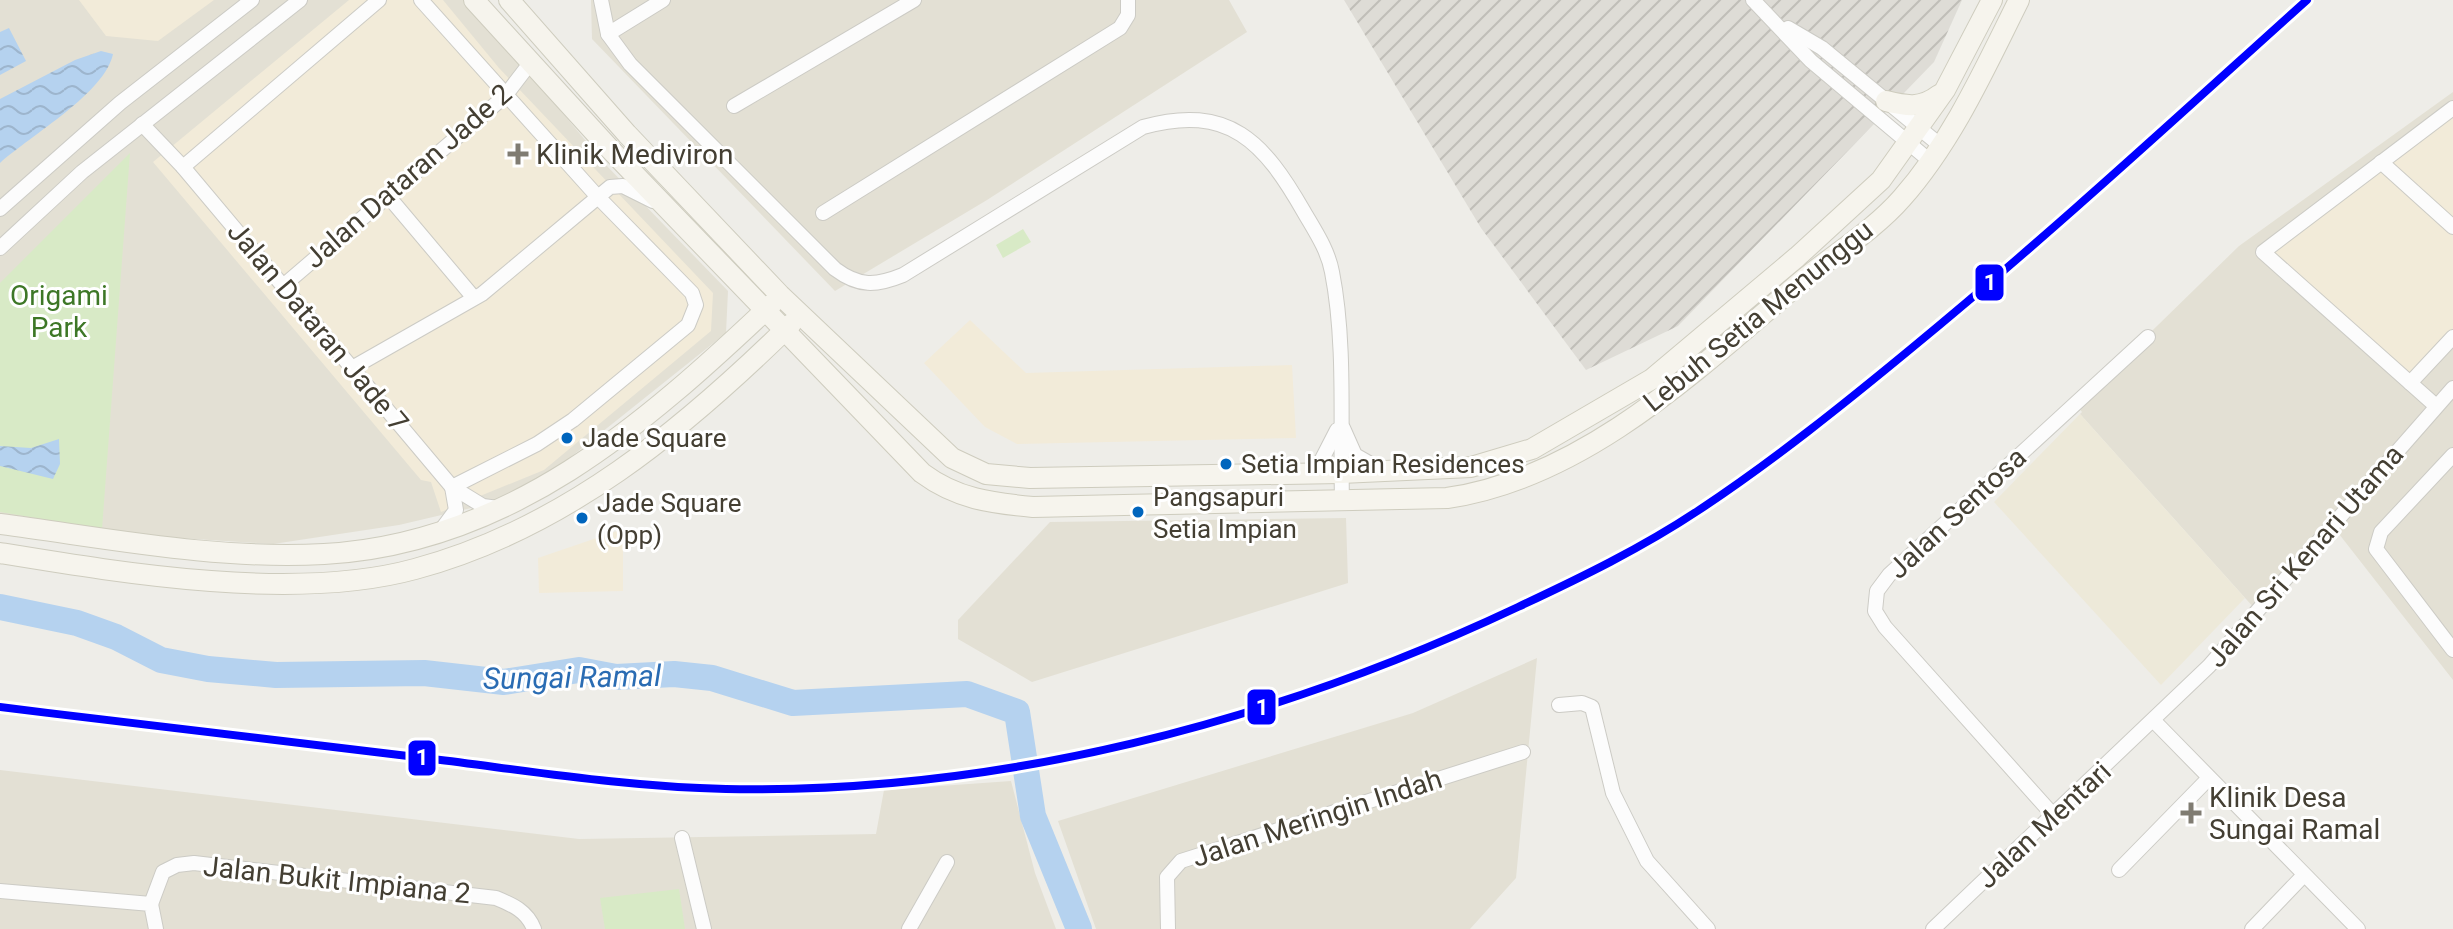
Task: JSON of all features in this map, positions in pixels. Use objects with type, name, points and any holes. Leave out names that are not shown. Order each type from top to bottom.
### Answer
[{"type":"street","points":[[0,209],[203,35],[252,0]]},
{"type":"street","points":[[0,248],[82,172],[220,60],[300,0]]},
{"type":"street","points":[[183,167],[379,0]]},
{"type":"street","points":[[421,0],[597,196],[692,293],[696,305],[688,325],[573,420],[537,444],[452,487]]},
{"type":"street","points":[[474,0],[763,311]]},
{"type":"street","points":[[509,0],[627,134],[799,315],[952,458],[986,474],[1030,478],[1301,474],[1319,465],[1334,441],[1340,420]]},
{"type":"street","points":[[601,0],[608,34],[630,64],[835,269],[864,285],[883,283],[903,275],[1143,127],[1164,121],[1190,120],[1216,124],[1257,144],[1272,159],[1327,252],[1337,314],[1342,499]]},
{"type":"street","points":[[608,34],[663,0]]},
{"type":"street","points":[[734,106],[914,0]]},
{"type":"street","points":[[823,213],[1120,28],[1128,15],[1128,0]]},
{"type":"street","points":[[1753,0],[1811,61],[1936,153]]},
{"type":"street","points":[[1886,101],[1906,106],[1923,105],[1945,90],[1992,0]]},
{"type":"street","name":"Lebuh Setia Menunggu","points":[[763,311],[922,473],[942,488],[968,499],[1033,507],[1475,494],[1531,476],[1661,400],[1901,200],[1936,153],[2019,0]]},
{"type":"street","points":[[1774,20],[1822,48],[1886,101],[1913,135]]},
{"type":"street","points":[[203,35],[220,60]]},
{"type":"street","name":"Jalan Dataran Jade 2","points":[[283,286],[505,96],[531,62]]},
{"type":"street","name":"Lebuh Setia Menunggu","points":[[1301,474],[1471,467],[1501,460],[1532,449],[1652,379],[1843,217],[1881,180],[1945,90]]},
{"type":"street","points":[[2436,406],[2263,252],[2453,108]]},
{"type":"street","name":"Jalan Dataran Jade 7","points":[[142,124],[183,167],[452,487]]},
{"type":"street","points":[[2381,162],[2453,227]]},
{"type":"street","points":[[352,368],[474,298],[610,187],[623,186],[674,215]]},
{"type":"street","points":[[388,196],[474,298]]},
{"type":"street","points":[[0,524],[183,548],[274,555],[379,549],[439,533],[503,509],[569,473],[630,431],[780,295]]},
{"type":"street","points":[[0,553],[131,573],[245,581],[330,581],[413,570],[487,545],[552,515],[611,479],[722,387],[799,315]]},
{"type":"street","name":"Jalan Sentosa","points":[[2054,816],[1885,627],[1875,611],[1877,591],[1925,540],[2148,337]]},
{"type":"street","points":[[2410,383],[2453,337]]},
{"type":"street","name":"Jalan Sri Kenari Utama","points":[[2154,721],[2209,666],[2453,388]]},
{"type":"street","points":[[1340,420],[1355,455],[1383,471]]},
{"type":"street","points":[[2451,641],[2379,557],[2376,540],[2453,455]]},
{"type":"street","points":[[452,487],[483,506],[503,509]]},
{"type":"street","points":[[439,533],[456,510],[452,487]]},
{"type":"street","points":[[1559,705],[1582,703],[1592,707],[1613,793],[1647,861],[1708,929]]},
{"type":"street","points":[[2154,721],[2358,929]]},
{"type":"street","name":"Jalan Mentari","points":[[1933,929],[2154,721]]},
{"type":"street","name":"Jalan Meringin Indah","points":[[1168,929],[1167,877],[1181,861],[1523,752]]},
{"type":"street","points":[[2119,870],[2209,778]]},
{"type":"street","points":[[682,838],[704,929]]},
{"type":"street","points":[[909,929],[947,862]]},
{"type":"street","name":"Jalan Bukit Impiana 2","points":[[151,904],[163,872],[177,865],[194,863],[496,898],[513,904],[530,917],[534,929]]},
{"type":"street","points":[[2252,929],[2304,875]]},
{"type":"street","points":[[0,891],[151,904],[156,929]]},
{"type":"shaded area","points":[[0,0],[468,0],[606,165],[728,291],[726,333],[547,476],[501,501],[399,525],[273,544],[102,533],[0,518]]},
{"type":"shaded area","points":[[79,0],[214,0],[158,41],[106,36]]},
{"type":"shaded area","points":[[349,0],[443,0],[499,68],[713,293],[711,331],[544,470],[441,512],[431,482],[421,480],[153,162]]},
{"type":"shaded area","points":[[591,0],[1229,0],[1247,32],[987,200],[835,291],[592,39]]},
{"type":"shaded area","points":[[1344,0],[1962,0],[1934,62],[1678,326],[1586,370],[1481,228]]},
{"type":"shaded area","points":[[2453,92],[2453,680],[2332,525],[2255,609],[2080,414],[2082,412],[2076,405],[2239,246]]},
{"type":"shaded area","points":[[2453,114],[2453,329],[2409,376],[2270,251]]},
{"type":"shaded area","points":[[970,320],[1026,373],[1292,365],[1296,438],[1017,444],[985,427],[924,363]]},
{"type":"shaded area","points":[[2080,414],[2245,598],[2161,685],[1994,502]]},
{"type":"shaded area","name":"Pangsapuri Setia Impian","points":[[1346,518],[1348,583],[1032,682],[958,639],[958,620],[1050,522]]},
{"type":"shaded area","points":[[623,529],[623,591],[539,593],[538,558]]},
{"type":"shaded area","points":[[1537,658],[1516,878],[1470,929],[1096,929],[1058,821],[1413,713]]},
{"type":"shaded area","points":[[0,770],[579,839],[876,834],[884,790],[1011,781],[1035,873],[1056,929],[0,929]]},
{"type":"green space","name":"Origami Park","points":[[130,153],[102,529],[0,512],[0,283]]},
{"type":"green space","points":[[1023,229],[1031,242],[1003,258],[996,245]]},
{"type":"green space","points":[[679,889],[685,929],[605,929],[600,898]]},
{"type":"water","points":[[9,28],[26,61],[0,75],[0,32]]},
{"type":"water","points":[[101,51],[113,54],[96,84],[65,113],[0,163],[0,99],[75,60]]},
{"type":"water","points":[[59,439],[60,464],[53,479],[0,466],[0,446],[31,448]]},
{"type":"waterway","name":"Sungai Ramal","points":[[0,607],[77,623],[116,637],[161,660],[208,669],[276,675],[424,673],[504,682],[579,670],[616,677],[674,674],[712,678],[793,703],[967,694],[1017,712],[1033,816],[1079,929]]},
{"type":"transit line","name":"1","points":[[0,707],[579,778],[726,789],[828,787],[930,779],[1032,764],[1132,743],[1231,717],[1329,685],[1425,648],[1518,607],[1633,550],[1699,510],[1808,432],[1963,305],[2307,0]]},
{"type":"place","name":"Klinik Mediviron","points":[[518,154]]},
{"type":"place","name":"Jade Square","points":[[567,438]]},
{"type":"place","name":"Setia Impian Residences","points":[[1226,464]]},
{"type":"place","name":"Pangsapuri Setia Impian","points":[[1138,512]]},
{"type":"place","name":"Jade Square (Opp)","points":[[582,518]]},
{"type":"place","name":"Klinik Desa Sungai Ramal","points":[[2191,813]]}]
